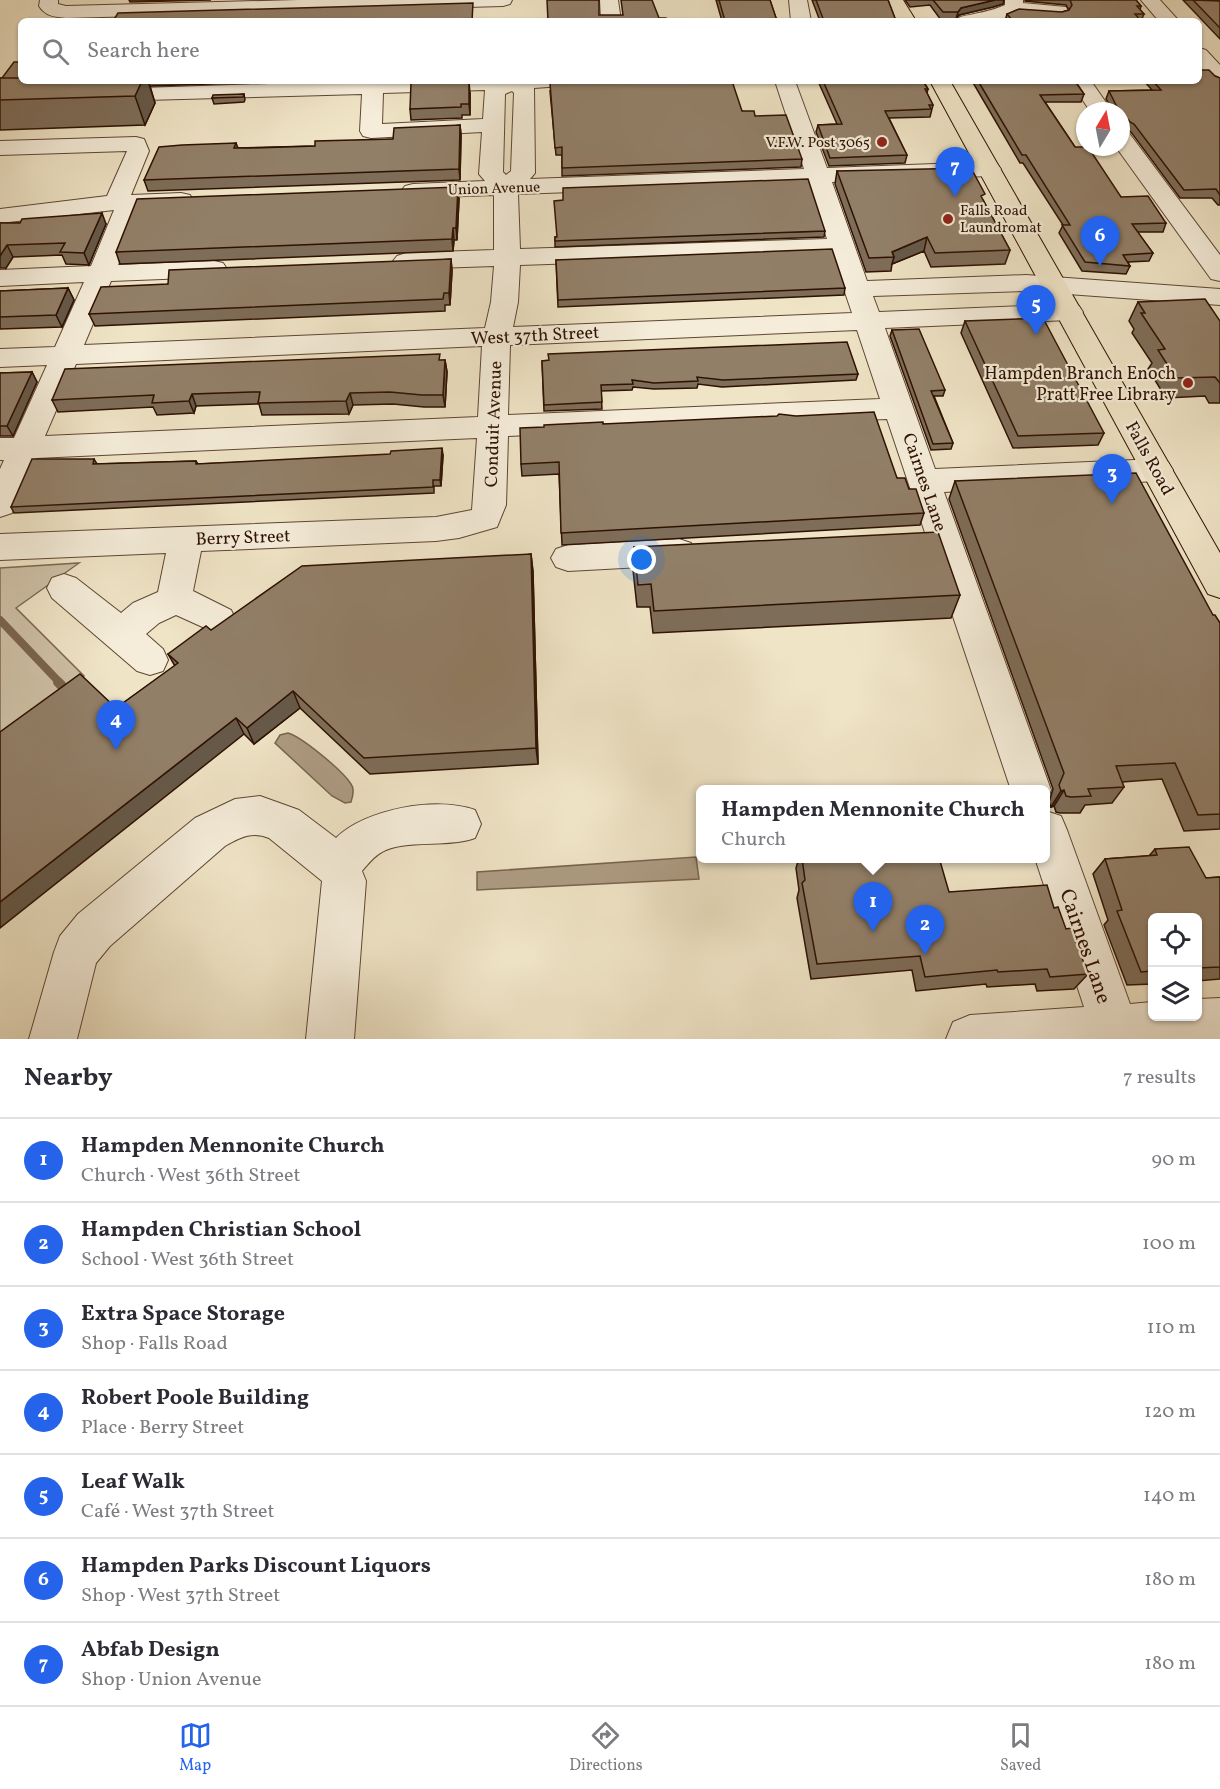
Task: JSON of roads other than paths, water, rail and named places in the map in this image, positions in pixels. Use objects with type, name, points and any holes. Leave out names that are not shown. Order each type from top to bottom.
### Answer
[{"type":"main road","points":[[894,0],[904,18]]},
{"type":"main road","name":"Falls Road","points":[[942,84],[1220,584]]},
{"type":"street","points":[[49,0],[48,6],[56,11],[66,12],[511,4]]},
{"type":"street","points":[[609,0],[611,18]]},
{"type":"street","points":[[798,0],[801,18]]},
{"type":"street","points":[[1150,0],[1166,18]]},
{"type":"street","points":[[1208,0],[1220,1]]},
{"type":"street","points":[[983,18],[999,15],[1014,4],[1059,11]]},
{"type":"street","points":[[1202,52],[1220,49]]},
{"type":"street","points":[[1202,56],[1220,78]]},
{"type":"street","points":[[93,96],[457,84]]},
{"type":"street","points":[[508,84],[495,91],[491,174],[506,187],[523,173],[525,90],[515,84]]},
{"type":"street","name":"Cairnes Lane","points":[[786,84],[1030,785]]},
{"type":"street","points":[[1082,84],[1095,102]]},
{"type":"street","points":[[374,87],[371,131],[494,125]]},
{"type":"street","points":[[0,148],[136,144],[138,151],[101,274],[64,355],[12,449],[0,505]]},
{"type":"street","points":[[1130,150],[1220,273]]},
{"type":"street","name":"Union Avenue","points":[[388,192],[989,169]]},
{"type":"street","name":"Conduit Avenue","points":[[485,518],[490,505],[496,337],[503,317],[506,187]]},
{"type":"street","points":[[0,216],[61,207],[200,199]]},
{"type":"street","points":[[377,263],[843,246]]},
{"type":"street","points":[[0,278],[237,268]]},
{"type":"street","points":[[858,289],[1026,283],[1220,297]]},
{"type":"street","name":"West 37th Street","points":[[0,358],[1069,312]]},
{"type":"street","points":[[12,449],[899,408]]},
{"type":"street","points":[[924,481],[1157,470]]},
{"type":"street","name":"Berry Street","points":[[0,547],[436,529],[459,526],[485,518]]},
{"type":"street","points":[[909,541],[944,539]]},
{"type":"street","points":[[174,600],[186,540]]},
{"type":"street","points":[[568,558],[709,551]]},
{"type":"street","points":[[64,588],[150,660]]},
{"type":"street","points":[[121,634],[146,613],[174,600],[190,604],[218,620]]},
{"type":"street","points":[[53,1039],[76,952],[94,930],[210,832],[236,819],[260,815],[284,824],[339,866],[344,881],[330,1039]]},
{"type":"street","points":[[339,866],[370,836],[389,830],[460,824]]},
{"type":"street","name":"Cairnes Lane","points":[[1050,842],[1114,1029]]},
{"type":"street","points":[[970,1039],[1220,1021]]},
{"type":"waterway","points":[[0,620],[60,683]]},
{"type":"waterway","points":[[58,682],[70,694]]},
{"type":"place","name":"V.F.W. Post 3065","points":[[882,142]]},
{"type":"place","name":"Abfab Design","points":[[955,197]]},
{"type":"place","name":"Falls Road Laundromat","points":[[948,219]]},
{"type":"place","name":"Hampden Parks Discount Liquors","points":[[1100,266]]},
{"type":"place","name":"Leaf Walk","points":[[1036,335]]},
{"type":"place","name":"Hampden Branch Enoch Pratt Free Library","points":[[1188,383]]},
{"type":"place","name":"Extra Space Storage","points":[[1112,504]]},
{"type":"place","name":"Robert Poole Building","points":[[116,750]]},
{"type":"place","name":"Hampden Mennonite Church","points":[[873,932]]},
{"type":"place","name":"Hampden Christian School","points":[[925,955]]}]
